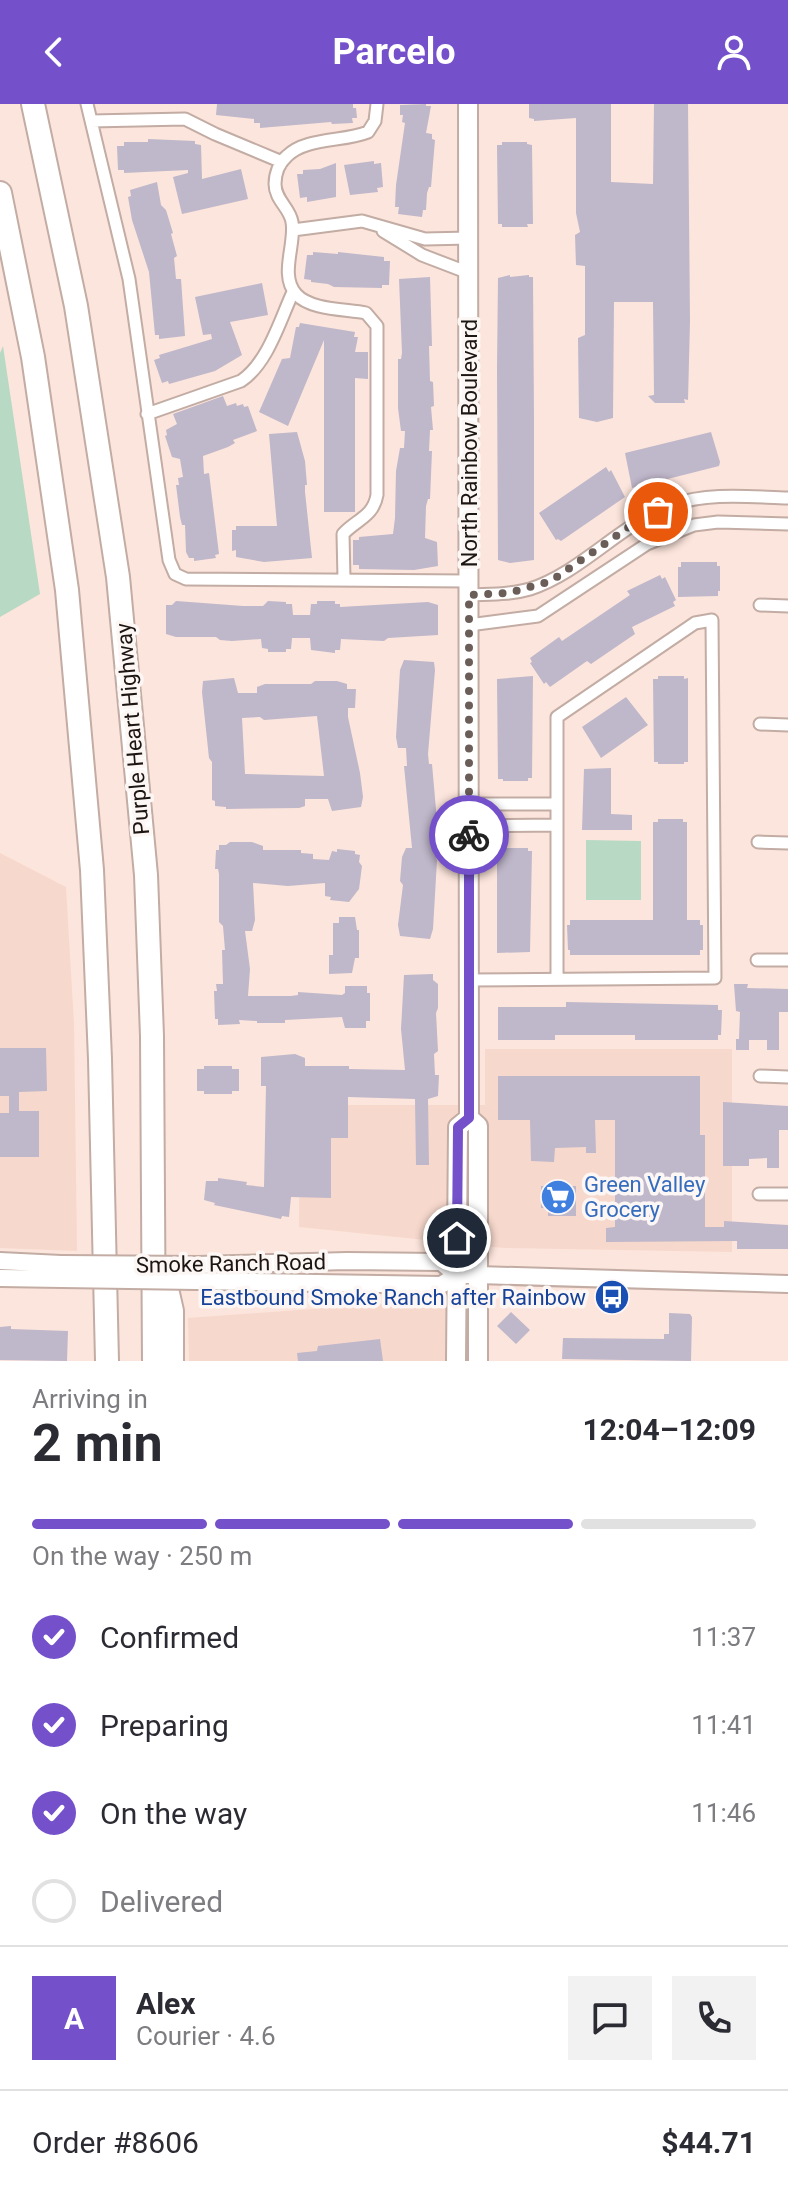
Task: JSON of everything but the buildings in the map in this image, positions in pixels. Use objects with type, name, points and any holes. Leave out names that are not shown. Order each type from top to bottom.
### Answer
[{"type":"highway","name":"Purple Heart Highway","points":[[33,104],[76,306],[118,577],[146,875],[152,1036],[154,1361]]},
{"type":"highway","points":[[0,193],[33,357],[67,590],[92,870],[107,1361]]},
{"type":"highway","points":[[154,1228],[172,1311],[172,1361]]},
{"type":"main road","name":"North Rainbow Boulevard","points":[[468,104],[469,1118],[478,1126],[478,1361]]},
{"type":"main road","name":"North Rainbow Boulevard","points":[[456,1361],[458,1127],[469,1118]]},
{"type":"main road","name":"Smoke Ranch Road","points":[[0,1261],[61,1271]]},
{"type":"main road","name":"Smoke Ranch Road","points":[[197,1273],[347,1261],[441,1262],[457,1275]]},
{"type":"main road","name":"Smoke Ranch Road","points":[[0,1278],[61,1271],[197,1273],[441,1285],[457,1275],[788,1284]]},
{"type":"street","points":[[87,104],[129,279],[169,560],[175,574],[186,579],[344,579],[509,593],[551,581],[642,518],[673,505],[717,497],[788,498]]},
{"type":"street","points":[[344,579],[343,534],[368,516],[377,495],[378,332],[375,321],[366,313],[307,302],[293,292],[289,279],[292,220],[276,192],[277,172],[288,155],[306,146],[368,132],[375,121],[377,104]]},
{"type":"street","points":[[91,121],[185,119],[282,162]]},
{"type":"street","points":[[293,230],[352,220],[425,239],[469,238]]},
{"type":"street","points":[[373,224],[422,255],[469,273]]},
{"type":"street","points":[[147,414],[248,376],[260,360],[293,292]]},
{"type":"street","points":[[469,625],[538,616],[647,544],[694,525],[718,522],[788,524]]},
{"type":"street","points":[[760,605],[788,606]]},
{"type":"street","points":[[469,980],[715,978],[712,620],[695,623],[557,717],[557,979]]},
{"type":"street","points":[[760,724],[788,725]]},
{"type":"street","points":[[469,804],[557,804]]},
{"type":"street","points":[[469,826],[557,825]]},
{"type":"street","points":[[758,842],[788,843]]},
{"type":"street","points":[[757,960],[788,960]]},
{"type":"street","points":[[760,1076],[788,1077]]},
{"type":"street","points":[[759,1194],[788,1194]]},
{"type":"shaded area","points":[[0,853],[66,887],[74,1024],[77,1251],[0,1248]]},
{"type":"shaded area","points":[[485,1049],[732,1049],[732,1252],[504,1248],[299,1227],[300,1105],[485,1105]]},
{"type":"shaded area","points":[[406,1302],[449,1304],[449,1361],[189,1361],[188,1318]]},
{"type":"green space","points":[[3,346],[40,594],[0,617],[0,353]]},
{"type":"green space","points":[[586,840],[641,841],[641,900],[586,900]]},
{"type":"way so far","points":[[469,835],[469,595],[509,593],[551,581],[642,518],[658,512]]},
{"type":"place","name":"Green Valley Grocery","points":[[558,1197]]},
{"type":"place","name":"Eastbound Smoke Ranch after Rainbow","points":[[612,1297]]},
{"type":"route","points":[[457,1238],[458,1127],[469,1118],[469,835]]}]
